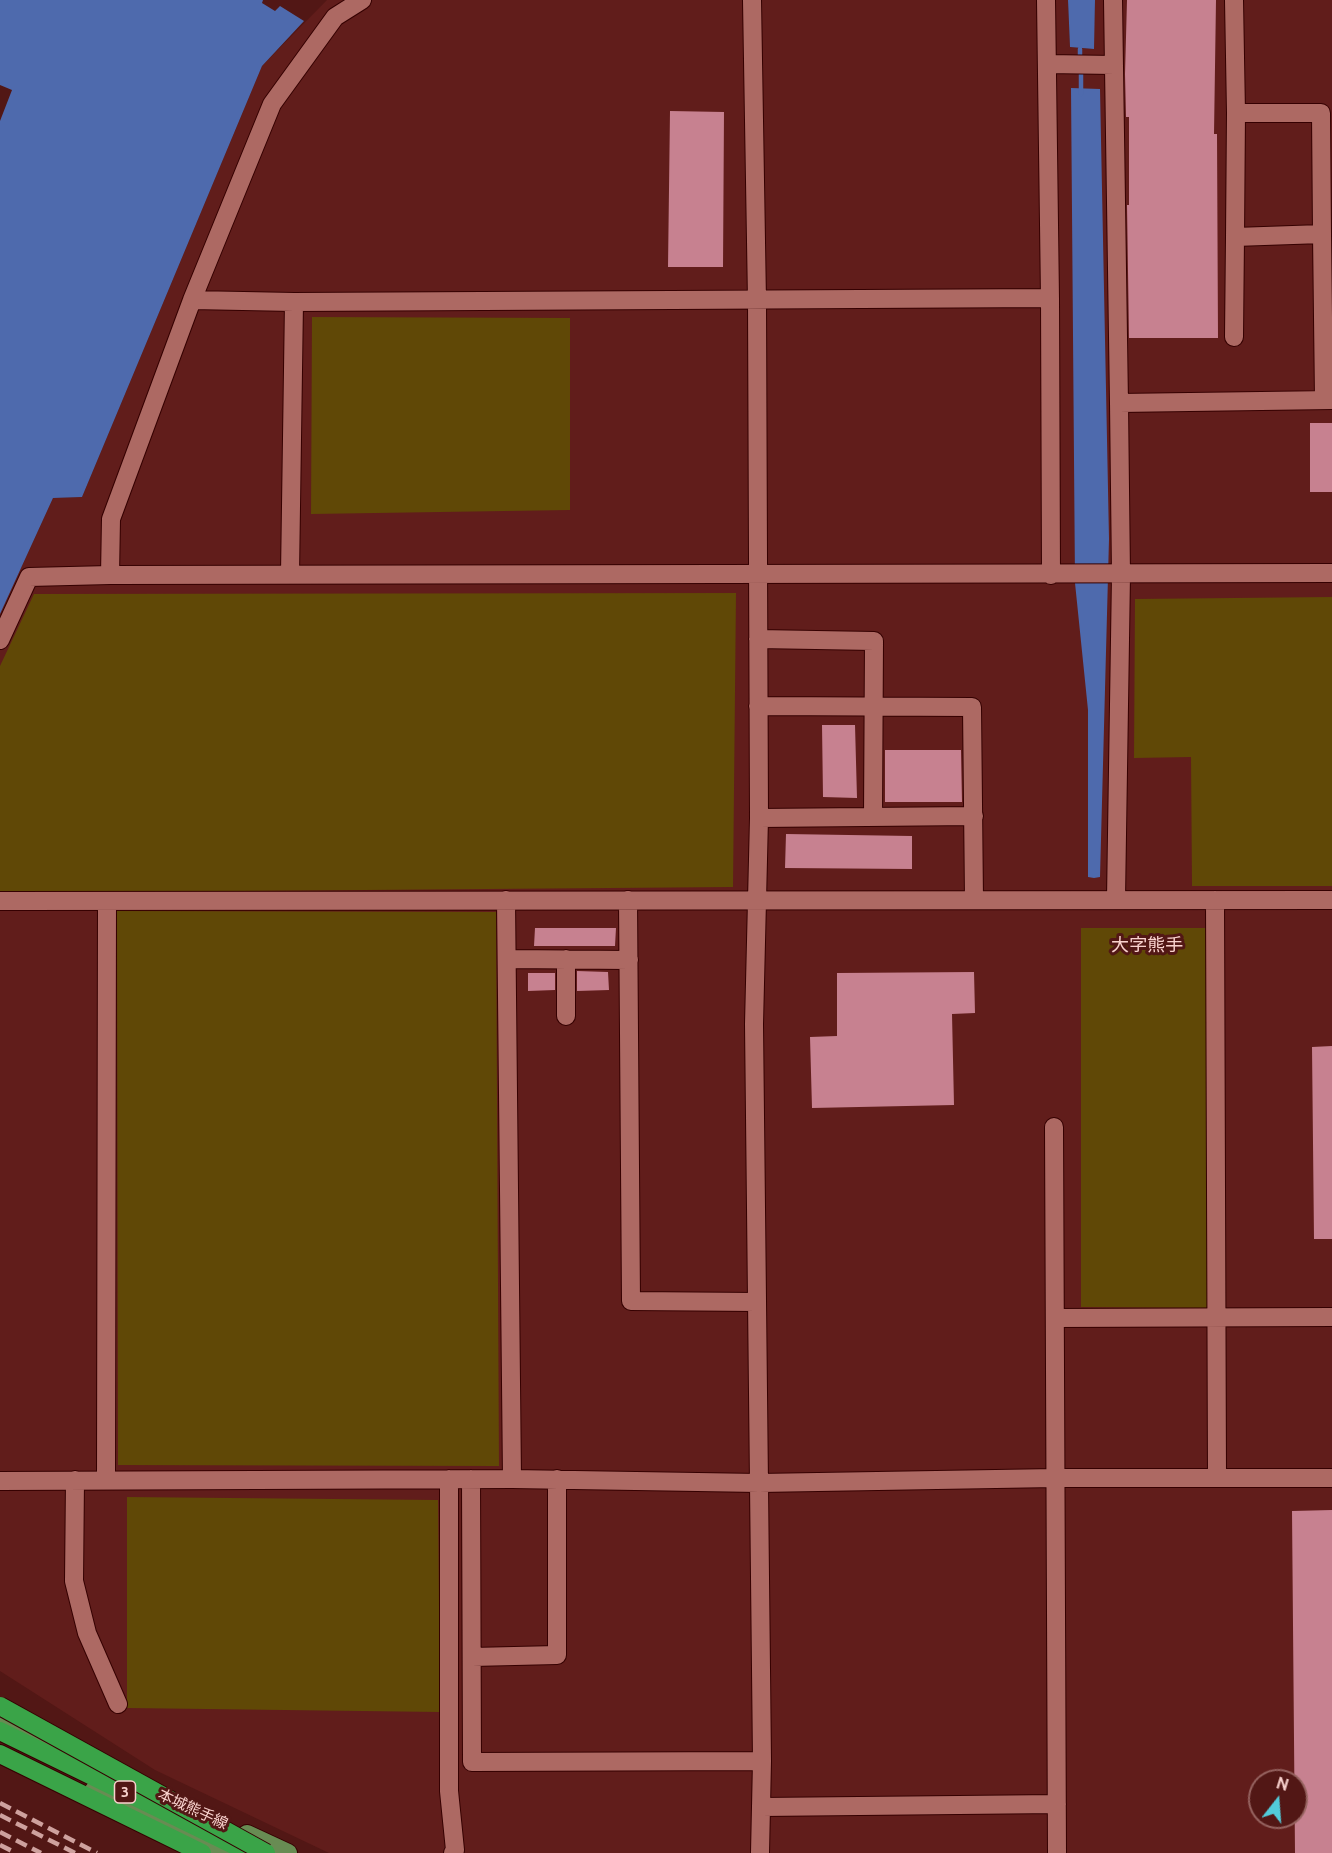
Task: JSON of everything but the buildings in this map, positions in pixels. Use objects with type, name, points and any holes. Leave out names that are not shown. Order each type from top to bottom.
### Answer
[{"type":"highway","points":[[0,1706],[266,1853]]},
{"type":"highway","name":"3","points":[[0,1731],[250,1853]]},
{"type":"highway","name":"3","points":[[0,1754],[202,1853]]},
{"type":"main road","name":"本城熊手線","points":[[0,1720],[288,1853]]},
{"type":"main road","name":"本城熊手線","points":[[0,1745],[224,1853]]},
{"type":"street","points":[[110,575],[111,519],[192,300],[272,104],[335,17],[362,0]]},
{"type":"street","points":[[752,0],[757,301],[759,818],[754,1024],[762,1761],[760,1853]]},
{"type":"street","points":[[1046,0],[1051,575]]},
{"type":"street","points":[[1113,0],[1119,403],[1116,899]]},
{"type":"street","points":[[1234,0],[1236,113],[1234,337]]},
{"type":"street","points":[[1047,64],[1114,65]]},
{"type":"street","points":[[1119,403],[1328,400],[1326,241],[1321,113],[1236,113]]},
{"type":"street","points":[[1235,237],[1326,241]]},
{"type":"street","points":[[192,300],[294,302],[757,301],[1050,298]]},
{"type":"street","points":[[290,574],[294,302]]},
{"type":"street","points":[[0,640],[29,578],[290,574],[1332,573]]},
{"type":"street","points":[[758,639],[874,641],[873,817]]},
{"type":"street","points":[[758,706],[972,707],[974,900]]},
{"type":"street","points":[[759,818],[974,816]]},
{"type":"street","points":[[506,900],[512,1479]]},
{"type":"street","points":[[628,900],[631,1301],[757,1302]]},
{"type":"street","points":[[1215,900],[1217,1478]]},
{"type":"street","points":[[0,901],[1332,900]]},
{"type":"street","points":[[106,1480],[107,901]]},
{"type":"street","points":[[507,959],[629,960]]},
{"type":"street","points":[[566,959],[566,1016]]},
{"type":"street","points":[[1054,1127],[1057,1853]]},
{"type":"street","points":[[1054,1317],[1332,1317]]},
{"type":"street","points":[[0,1481],[557,1479],[759,1484],[1055,1478],[1332,1478]]},
{"type":"street","points":[[449,1479],[449,1791],[453,1853]]},
{"type":"street","points":[[471,1479],[472,1761],[762,1761]]},
{"type":"street","points":[[472,1657],[557,1655],[557,1479]]},
{"type":"street","points":[[75,1480],[74,1581],[87,1633],[118,1704]]},
{"type":"street","points":[[761,1807],[1057,1804]]},
{"type":"shaded area","points":[[327,0],[1068,0],[1070,47],[1093,49],[1095,0],[1332,0],[1332,1853],[329,1853],[155,1770],[0,1671],[0,614],[53,498],[82,497],[262,66]]},
{"type":"shaded area","points":[[312,317],[570,318],[570,510],[311,514]]},
{"type":"shaded area","points":[[736,593],[733,887],[0,893],[0,666],[34,594]]},
{"type":"shaded area","points":[[1332,597],[1332,886],[1192,886],[1191,757],[1134,758],[1135,599]]},
{"type":"shaded area","points":[[117,911],[496,912],[499,1466],[118,1465]]},
{"type":"shaded area","points":[[1081,928],[1210,928],[1210,1308],[1081,1307]]},
{"type":"shaded area","points":[[127,1497],[438,1500],[440,1712],[127,1708]]},
{"type":"water","points":[[0,0],[263,0],[262,3],[275,11],[280,6],[304,21],[262,66],[82,497],[53,498],[0,614],[0,121],[12,90],[0,85]]},
{"type":"water","points":[[1068,0],[1095,0],[1094,49],[1070,47]]},
{"type":"water","points":[[1071,88],[1100,89],[1109,539],[1100,877],[1094,878],[1088,877],[1088,710],[1075,583]]},
{"type":"waterway","points":[[1080,49],[1080,61]]},
{"type":"waterway","points":[[1081,69],[1081,94]]},
{"type":"railway","points":[[0,1803],[97,1853]]},
{"type":"railway","points":[[0,1815],[75,1853]]},
{"type":"railway","points":[[0,1832],[41,1853]]},
{"type":"railway","points":[[0,1845],[16,1853]]},
{"type":"district","name":"大字熊手","points":[[1147,945]]}]
